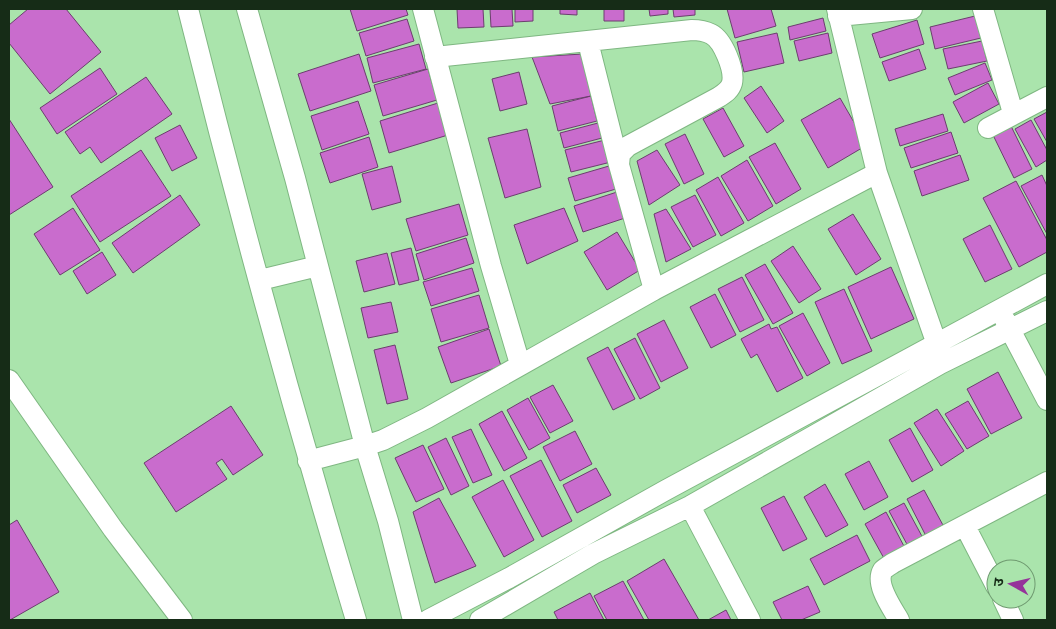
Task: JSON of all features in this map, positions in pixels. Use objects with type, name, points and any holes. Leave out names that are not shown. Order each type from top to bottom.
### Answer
[{"type":"street","points":[[188,9],[220,138],[308,461],[356,620]]},
{"type":"street","points":[[247,9],[318,266],[365,446],[388,521],[413,620]]},
{"type":"street","points":[[424,9],[491,266],[520,364]]},
{"type":"street","points":[[912,9],[838,12],[877,173],[944,362]]},
{"type":"street","points":[[983,9],[1013,113]]},
{"type":"street","points":[[435,57],[692,30],[703,31],[713,35],[720,42],[732,70],[732,82],[728,90],[719,98],[628,146],[620,154],[618,164]]},
{"type":"street","points":[[588,42],[618,164],[654,290]]},
{"type":"street","points":[[988,128],[1013,113],[1047,97]]},
{"type":"street","points":[[308,461],[383,440],[427,418],[654,290],[877,173]]},
{"type":"street","points":[[260,280],[318,266]]},
{"type":"street","points":[[428,620],[509,578],[666,490],[1047,284]]},
{"type":"street","points":[[999,310],[1047,400]]},
{"type":"street","points":[[480,620],[593,554],[690,506],[944,362],[1047,311]]},
{"type":"street","points":[[9,380],[113,529],[182,620]]},
{"type":"street","points":[[899,620],[880,581],[883,571],[893,563],[1047,482]]},
{"type":"street","points":[[690,506],[750,620]]},
{"type":"street","points":[[965,526],[986,567]]},
{"type":"building","points":[[28,9],[66,9],[101,52],[50,94],[9,43],[9,25]]},
{"type":"building","points":[[350,9],[406,9],[408,15],[357,31]]},
{"type":"building","points":[[457,9],[483,9],[484,27],[458,28]]},
{"type":"building","points":[[490,9],[512,9],[513,26],[491,27]]},
{"type":"building","points":[[515,9],[533,9],[533,21],[515,22]]},
{"type":"building","points":[[560,9],[577,9],[577,15],[560,14]]},
{"type":"building","points":[[604,9],[624,9],[624,21],[604,21]]},
{"type":"building","points":[[649,9],[668,9],[668,14],[650,16]]},
{"type":"building","points":[[673,9],[695,9],[695,15],[674,17]]},
{"type":"building","points":[[727,9],[771,9],[776,26],[735,38]]},
{"type":"building","points":[[975,16],[981,38],[935,49],[930,27]]},
{"type":"building","points":[[823,18],[826,31],[790,40],[788,27]]},
{"type":"building","points":[[407,19],[414,41],[366,56],[359,33]]},
{"type":"building","points":[[917,20],[924,44],[880,58],[872,34]]},
{"type":"building","points":[[777,33],[784,63],[744,72],[737,42]]},
{"type":"building","points":[[828,33],[832,53],[799,61],[794,41]]},
{"type":"building","points":[[982,41],[987,61],[948,69],[943,49]]},
{"type":"building","points":[[419,44],[426,69],[373,83],[367,58]]},
{"type":"building","points":[[919,49],[926,69],[889,81],[882,62]]},
{"type":"building","points":[[359,54],[371,91],[310,111],[298,74]]},
{"type":"building","points":[[583,54],[591,96],[550,104],[532,57]]},
{"type":"building","points":[[985,63],[992,80],[955,95],[948,78]]},
{"type":"building","points":[[100,68],[117,94],[57,134],[40,108]]},
{"type":"building","points":[[428,69],[437,100],[383,116],[374,85]]},
{"type":"building","points":[[519,72],[527,104],[500,111],[492,79]]},
{"type":"building","points":[[146,77],[172,114],[101,163],[90,147],[80,154],[65,132]]},
{"type":"building","points":[[988,83],[999,104],[964,123],[953,102]]},
{"type":"building","points":[[761,86],[784,121],[767,133],[744,98]]},
{"type":"building","points":[[591,96],[597,121],[558,131],[552,106]]},
{"type":"building","points":[[840,98],[867,145],[828,168],[801,120]]},
{"type":"building","points":[[358,101],[369,134],[322,150],[311,116]]},
{"type":"building","points":[[438,103],[448,135],[389,153],[380,121]]},
{"type":"building","points":[[723,108],[744,146],[724,157],[703,119]]},
{"type":"building","points":[[1047,112],[1047,142],[1034,119]]},
{"type":"building","points":[[943,114],[948,131],[900,146],[895,129]]},
{"type":"building","points":[[9,119],[53,187],[9,215]]},
{"type":"building","points":[[1031,120],[1047,150],[1047,160],[1036,167],[1015,129]]},
{"type":"building","points":[[598,123],[602,138],[564,148],[560,133]]},
{"type":"building","points":[[180,125],[197,158],[172,171],[155,138]]},
{"type":"building","points":[[1011,126],[1032,169],[1014,178],[993,135]]},
{"type":"building","points":[[527,129],[541,187],[505,198],[488,138]]},
{"type":"building","points":[[951,132],[958,153],[911,168],[904,148]]},
{"type":"building","points":[[685,134],[704,174],[684,184],[665,144]]},
{"type":"building","points":[[369,137],[378,167],[330,183],[320,153]]},
{"type":"building","points":[[605,140],[611,162],[571,172],[565,150]]},
{"type":"building","points":[[775,143],[801,189],[776,204],[749,157]]},
{"type":"building","points":[[141,150],[171,196],[100,242],[71,196]]},
{"type":"building","points":[[657,150],[680,185],[649,205],[637,161]]},
{"type":"building","points":[[960,155],[969,180],[922,196],[914,171]]},
{"type":"building","points":[[747,160],[773,206],[748,221],[721,176]]},
{"type":"building","points":[[392,166],[401,202],[372,210],[362,174]]},
{"type":"building","points":[[609,166],[616,189],[575,201],[568,178]]},
{"type":"building","points":[[1042,175],[1047,186],[1047,234],[1021,186]]},
{"type":"building","points":[[718,177],[744,223],[721,236],[696,190]]},
{"type":"building","points":[[1016,181],[1047,240],[1047,252],[1019,267],[983,198]]},
{"type":"building","points":[[617,192],[625,218],[583,232],[574,206]]},
{"type":"building","points":[[180,195],[200,225],[133,273],[112,243]]},
{"type":"building","points":[[695,195],[716,235],[693,247],[671,207]]},
{"type":"building","points":[[459,204],[468,235],[416,251],[406,219]]},
{"type":"building","points":[[73,208],[100,250],[60,275],[34,234]]},
{"type":"building","points":[[564,208],[578,241],[527,264],[514,225]]},
{"type":"building","points":[[666,209],[691,249],[666,262],[654,214]]},
{"type":"building","points":[[853,214],[881,259],[856,275],[828,229]]},
{"type":"building","points":[[990,225],[1012,269],[985,282],[963,239]]},
{"type":"building","points":[[617,232],[640,270],[607,290],[584,252]]},
{"type":"building","points":[[466,238],[474,263],[424,280],[416,254]]},
{"type":"building","points":[[793,246],[821,289],[799,303],[771,261]]},
{"type":"building","points":[[411,248],[419,280],[399,285],[391,253]]},
{"type":"building","points":[[102,252],[116,275],[87,294],[73,271]]},
{"type":"building","points":[[387,253],[395,284],[364,292],[356,261]]},
{"type":"building","points":[[765,264],[793,313],[773,324],[745,275]]},
{"type":"building","points":[[891,267],[914,319],[871,339],[848,287]]},
{"type":"building","points":[[472,268],[479,291],[431,306],[423,282]]},
{"type":"building","points":[[742,277],[764,320],[740,332],[718,289]]},
{"type":"building","points":[[844,289],[872,351],[842,364],[815,302]]},
{"type":"building","points":[[715,294],[736,335],[711,348],[690,307]]},
{"type":"building","points":[[479,295],[489,328],[441,342],[431,309]]},
{"type":"building","points":[[391,302],[398,332],[368,338],[361,308]]},
{"type":"building","points":[[803,313],[830,363],[807,376],[779,326]]},
{"type":"building","points":[[664,320],[688,368],[661,382],[637,334]]},
{"type":"building","points":[[769,324],[771,329],[777,327],[803,378],[777,392],[757,354],[751,358],[741,339]]},
{"type":"building","points":[[489,329],[501,366],[451,383],[438,347]]},
{"type":"building","points":[[635,338],[660,388],[640,399],[614,349]]},
{"type":"building","points":[[395,345],[408,399],[387,404],[374,350]]},
{"type":"building","points":[[608,347],[635,399],[613,410],[587,358]]},
{"type":"building","points":[[998,372],[1022,418],[991,434],[967,389]]},
{"type":"building","points":[[553,385],[573,421],[550,433],[530,397]]},
{"type":"building","points":[[528,398],[550,438],[529,450],[507,410]]},
{"type":"building","points":[[968,401],[989,436],[967,449],[945,414]]},
{"type":"building","points":[[231,406],[263,455],[233,475],[222,459],[216,463],[227,479],[176,512],[144,463]]},
{"type":"building","points":[[937,409],[964,451],[941,466],[914,423]]},
{"type":"building","points":[[502,411],[527,458],[504,471],[479,424]]},
{"type":"building","points":[[910,428],[933,470],[912,482],[889,440]]},
{"type":"building","points":[[471,429],[492,475],[473,483],[452,437]]},
{"type":"building","points":[[575,431],[592,464],[560,481],[543,447]]},
{"type":"building","points":[[446,438],[469,486],[451,495],[428,447]]},
{"type":"building","points":[[423,445],[444,489],[416,502],[395,458]]},
{"type":"building","points":[[541,460],[572,521],[542,537],[510,476]]},
{"type":"building","points":[[869,461],[888,497],[864,510],[845,474]]},
{"type":"building","points":[[596,468],[611,495],[577,513],[563,485]]},
{"type":"building","points":[[503,480],[534,540],[504,557],[472,497]]},
{"type":"building","points":[[825,484],[848,525],[826,537],[804,497]]},
{"type":"building","points":[[924,490],[944,527],[926,536],[907,499]]},
{"type":"building","points":[[784,496],[807,539],[783,551],[761,508]]},
{"type":"building","points":[[439,498],[476,566],[435,583],[413,512]]},
{"type":"building","points":[[904,503],[924,540],[909,548],[889,511]]},
{"type":"building","points":[[886,512],[906,550],[886,562],[865,524]]},
{"type":"building","points":[[17,520],[59,592],[10,620],[9,525]]},
{"type":"building","points":[[857,535],[870,561],[824,585],[810,559]]},
{"type":"building","points":[[664,559],[699,620],[649,620],[627,581]]},
{"type":"building","points":[[623,581],[644,620],[607,620],[594,596]]},
{"type":"building","points":[[808,586],[820,612],[801,620],[782,620],[773,602]]},
{"type":"building","points":[[590,593],[604,620],[558,620],[554,612]]},
{"type":"building","points":[[726,610],[731,620],[708,620]]}]
